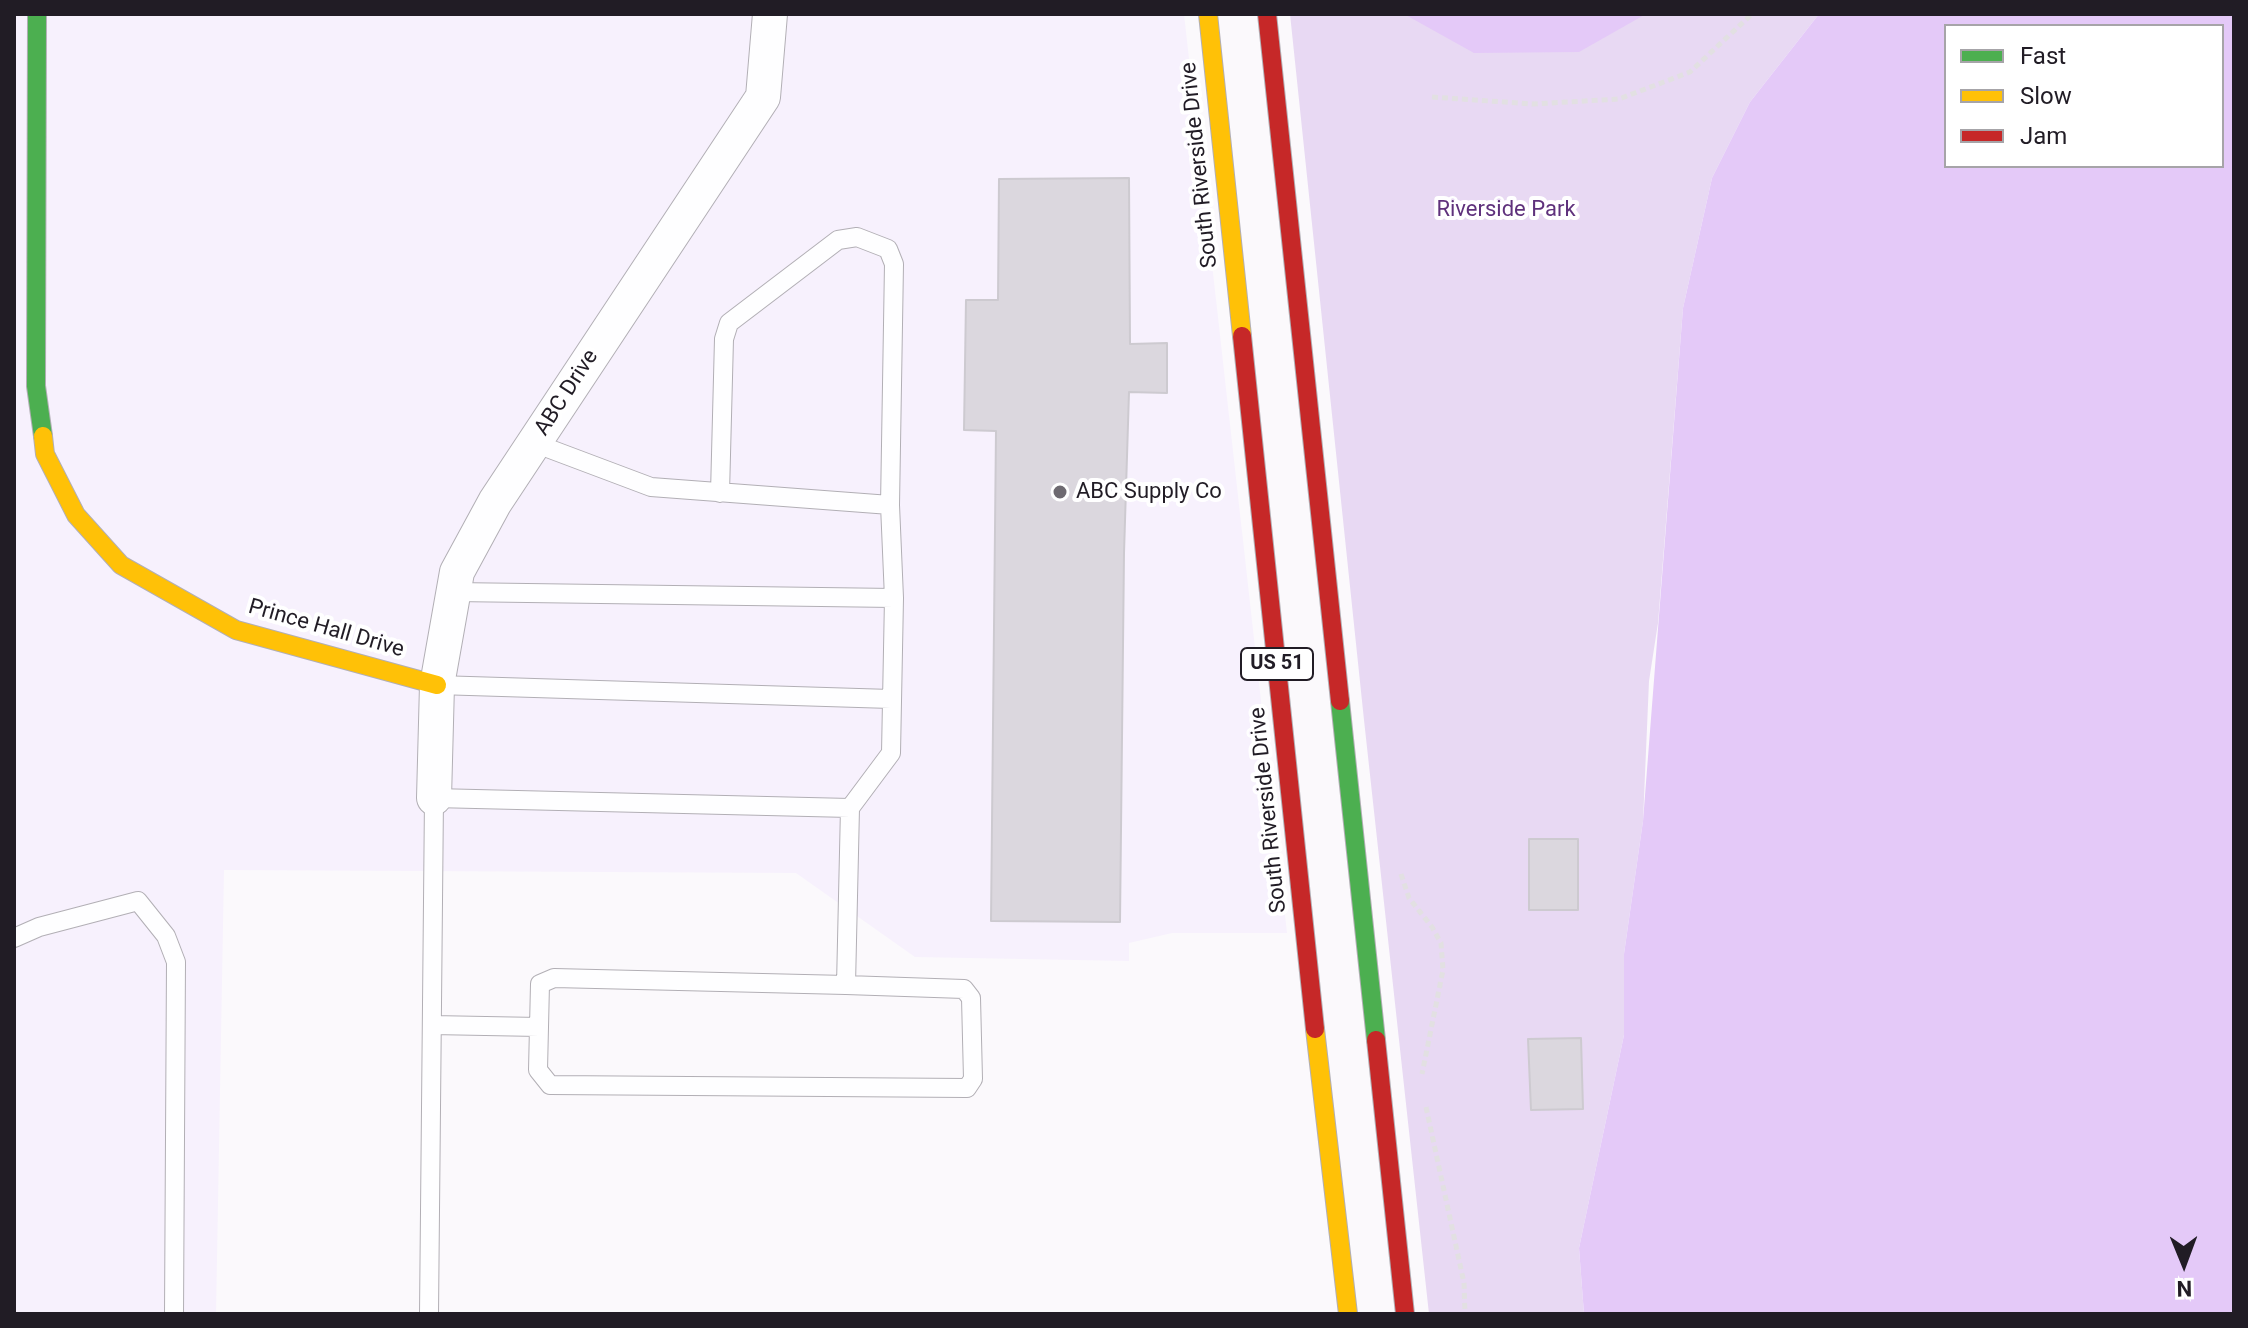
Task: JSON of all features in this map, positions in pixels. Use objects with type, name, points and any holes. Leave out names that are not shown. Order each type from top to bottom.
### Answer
[{"type":"main road","name":"Prince Hall Drive","points":[[37,14],[36,386],[45,454],[76,515],[121,565],[236,630],[437,685]]},
{"type":"main road","name":"South Riverside Drive","points":[[1208,14],[1348,1314]]},
{"type":"main road","name":"US 51","points":[[1267,14],[1405,1314]]},
{"type":"street","name":"ABC Drive","points":[[434,798],[437,685],[457,572],[534,443],[763,97],[770,14]]},
{"type":"lane","points":[[720,493],[724,339],[729,323],[838,240],[857,237],[888,249],[894,264],[890,505],[894,598],[891,753],[850,808],[846,985]]},
{"type":"lane","points":[[534,443],[651,487],[890,505]]},
{"type":"lane","points":[[454,592],[894,598]]},
{"type":"lane","points":[[437,685],[891,699]]},
{"type":"lane","points":[[429,1314],[434,798],[850,808]]},
{"type":"lane","points":[[14,938],[39,927],[138,901],[166,936],[176,962],[174,1314]]},
{"type":"lane","points":[[554,978],[846,985],[964,989],[971,998],[973,1079],[967,1088],[550,1085],[538,1070],[540,984],[554,978]]},
{"type":"lane","points":[[432,1025],[539,1027]]},
{"type":"path","points":[[1432,97],[1533,104],[1619,99],[1690,72],[1752,14]]},
{"type":"path","points":[[1398,867],[1409,898],[1441,943],[1443,970],[1421,1077]]},
{"type":"path","points":[[1425,1105],[1464,1283],[1465,1314]]},
{"type":"shaded area","points":[[14,14],[1184,14],[1287,933],[1172,933],[1129,943],[1129,961],[915,957],[796,873],[224,870],[216,1314],[14,1314]]},
{"type":"shaded area","points":[[1404,14],[1646,14],[1579,52],[1474,53]]},
{"type":"shaded area","points":[[1819,14],[2234,14],[2234,1314],[1584,1314],[1579,1248],[1624,1035],[1624,954],[1643,821],[1683,308],[1712,178],[1750,102]]},
{"type":"green space","name":"Riverside Park","points":[[1290,14],[1819,14],[1750,102],[1712,178],[1683,308],[1658,623],[1649,681],[1643,821],[1624,954],[1624,1035],[1579,1248],[1584,1314],[1429,1314]]},
{"type":"building","name":"ABC Supply Co","points":[[1129,178],[1130,344],[1167,343],[1167,393],[1129,392],[1120,922],[991,921],[996,431],[964,430],[966,300],[998,300],[999,179]]},
{"type":"building","points":[[1529,839],[1578,839],[1578,910],[1529,910]]},
{"type":"building","points":[[1581,1038],[1583,1109],[1531,1110],[1528,1039]]},
{"type":"traffic: fast","points":[[37,14],[36,386],[43,436]]},
{"type":"traffic: fast","points":[[1340,701],[1376,1040]]},
{"type":"traffic: slow","points":[[1208,14],[1242,336]]},
{"type":"traffic: slow","points":[[43,436],[45,454],[76,515],[121,565],[236,630],[437,685]]},
{"type":"traffic: slow","points":[[1315,1029],[1348,1314]]},
{"type":"traffic: jam","points":[[1267,14],[1340,701]]},
{"type":"traffic: jam","points":[[1242,336],[1315,1029]]},
{"type":"traffic: jam","points":[[1376,1040],[1405,1314]]},
{"type":"place","name":"ABC Supply Co","points":[[1060,492]]}]
